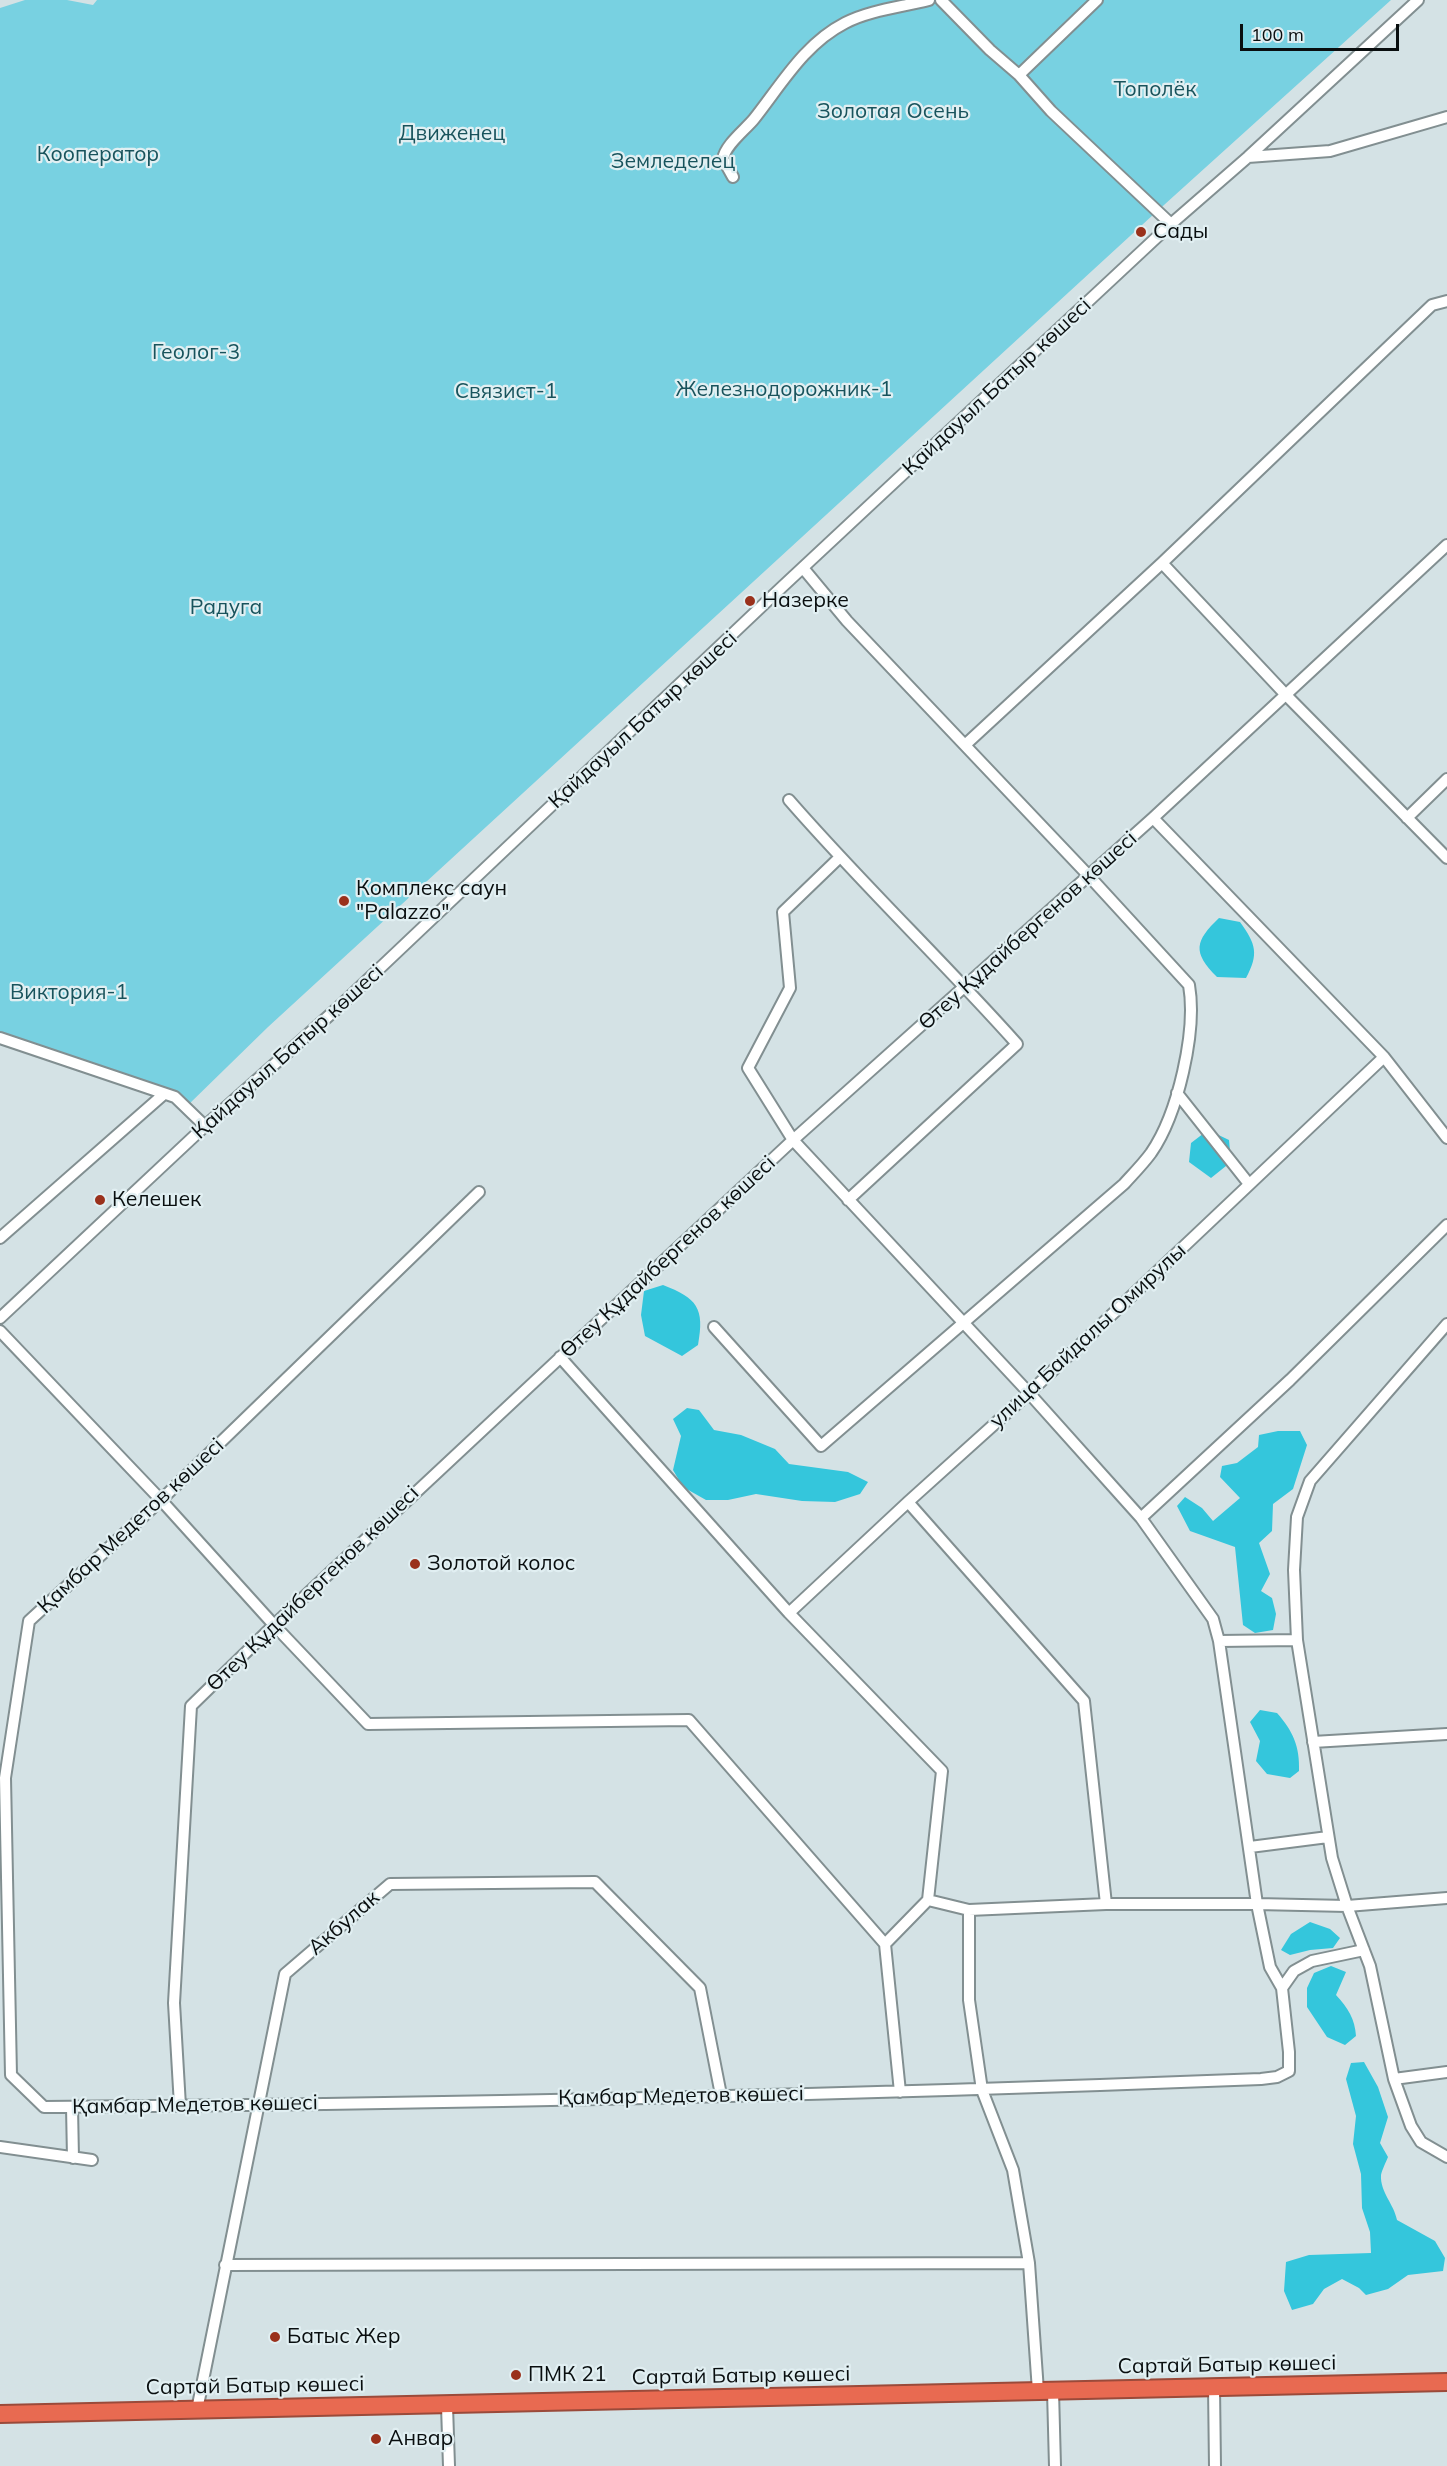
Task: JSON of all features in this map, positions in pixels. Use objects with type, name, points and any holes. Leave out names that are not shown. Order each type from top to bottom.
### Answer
[{"type":"highway","name":"Сартай Батыр көшесі","points":[[0,2414],[447,2406],[1447,2382]]},
{"type":"street","points":[[733,177],[723,159],[725,152],[753,120],[794,65],[818,42],[844,23],[866,14],[929,0]]},
{"type":"street","points":[[941,0],[1018,75],[1051,111],[1172,224]]},
{"type":"street","points":[[1018,75],[1097,0]]},
{"type":"street","name":"Қайдауыл Батыр көшесі","points":[[0,1318],[205,1126],[310,1035],[803,568],[1172,224],[1418,0]]},
{"type":"street","points":[[1248,157],[1330,151],[1447,117]]},
{"type":"street","points":[[965,745],[1162,563],[1432,305],[1447,301]]},
{"type":"street","name":"Өтеу Құдайбергенов көшесі","points":[[180,2106],[174,2003],[191,1706],[274,1624],[793,1140],[1153,818],[1447,545]]},
{"type":"street","points":[[1162,563],[1286,695],[1447,858]]},
{"type":"street","points":[[714,1327],[821,1446],[1124,1184],[1151,1152],[1170,1116],[1189,1041],[1192,1004],[1189,986],[1089,876],[847,621],[803,568]]},
{"type":"street","points":[[1407,818],[1447,779]]},
{"type":"street","points":[[789,801],[839,858],[965,986],[1017,1044],[848,1200]]},
{"type":"street","points":[[1153,818],[1384,1057],[1447,1138]]},
{"type":"street","points":[[839,858],[783,912],[790,988],[748,1068],[793,1140],[961,1323],[1029,1393],[1141,1518],[1213,1619],[1219,1641],[1257,1904],[1270,1967],[1282,1988],[1294,1971],[1312,1961],[1364,1950]]},
{"type":"street","points":[[0,1038],[175,1097],[205,1126]]},
{"type":"street","name":"улица Байдалы Омирулы","points":[[789,1613],[1029,1393],[1384,1057]]},
{"type":"street","points":[[0,1238],[164,1094]]},
{"type":"street","points":[[1177,1094],[1249,1184]]},
{"type":"street","name":"Қамбар Медетов көшесі","points":[[479,1192],[161,1500],[29,1621],[3,1793],[11,2075],[44,2107],[900,2092],[1277,2077],[1289,2071],[1282,1988]]},
{"type":"street","points":[[1141,1518],[1290,1380],[1447,1225]]},
{"type":"street","points":[[1447,1324],[1310,1481],[1297,1517],[1294,1570],[1297,1640],[1328,1837],[1347,1906],[1370,1966],[1394,2079],[1412,2126],[1421,2142],[1447,2157]]},
{"type":"street","points":[[0,1330],[368,1724],[688,1720],[885,1944],[900,2092]]},
{"type":"street","points":[[560,1357],[789,1613],[942,1771],[928,1900],[885,1944]]},
{"type":"street","points":[[908,1502],[1084,1701],[1106,1904]]},
{"type":"street","points":[[1219,1641],[1297,1640]]},
{"type":"street","points":[[1313,1742],[1447,1734]]},
{"type":"street","points":[[1250,1847],[1328,1837]]},
{"type":"street","name":"Акбулак","points":[[197,2410],[285,1974],[390,1884],[596,1882],[700,1988],[721,2095]]},
{"type":"street","points":[[928,1900],[969,1910],[1106,1904],[1347,1906],[1447,1898]]},
{"type":"street","points":[[969,1910],[969,2000],[982,2090],[1013,2170],[1029,2263],[1054,2466]]},
{"type":"street","points":[[1394,2079],[1447,2072]]},
{"type":"street","points":[[72,2107],[74,2158]]},
{"type":"street","points":[[0,2147],[92,2160]]},
{"type":"street","points":[[225,2265],[1029,2263]]},
{"type":"street","points":[[1215,2387],[1215,2466]]},
{"type":"street","points":[[447,2406],[449,2466]]},
{"type":"green space","points":[[25,0],[67,0],[93,5],[97,0],[1391,0],[1154,214],[268,1027],[186,1107],[175,1097],[0,1038],[0,8]]},
{"type":"shaded area","points":[[1219,918],[1240,922],[1250,937],[1254,956],[1246,978],[1217,977],[1203,960],[1200,953],[1201,940]]},
{"type":"shaded area","points":[[1208,1130],[1229,1140],[1231,1162],[1211,1178],[1189,1162],[1191,1143]]},
{"type":"shaded area","points":[[663,1285],[691,1300],[699,1313],[698,1345],[682,1356],[645,1336],[641,1315],[644,1291]]},
{"type":"shaded area","points":[[687,1408],[699,1410],[714,1430],[741,1435],[775,1449],[789,1464],[848,1472],[868,1482],[860,1494],[835,1502],[802,1501],[756,1494],[728,1500],[706,1500],[683,1487],[673,1470],[681,1436],[673,1419]]},
{"type":"shaded area","points":[[1278,1431],[1300,1431],[1307,1445],[1293,1489],[1273,1504],[1272,1531],[1259,1543],[1270,1574],[1261,1591],[1272,1598],[1276,1614],[1273,1630],[1255,1633],[1243,1625],[1235,1547],[1190,1531],[1177,1506],[1185,1497],[1202,1508],[1213,1521],[1240,1498],[1220,1477],[1222,1466],[1237,1463],[1258,1447],[1259,1435]]},
{"type":"shaded area","points":[[1260,1710],[1277,1713],[1294,1740],[1299,1771],[1290,1778],[1267,1774],[1256,1761],[1260,1741],[1250,1722]]},
{"type":"shaded area","points":[[1310,1922],[1330,1929],[1340,1938],[1333,1948],[1290,1955],[1281,1950],[1291,1934]]},
{"type":"shaded area","points":[[1331,1966],[1346,1972],[1336,1995],[1350,2014],[1356,2036],[1345,2045],[1327,2037],[1307,2007],[1307,1988],[1314,1973]]},
{"type":"shaded area","points":[[1364,2062],[1378,2087],[1388,2117],[1380,2143],[1388,2157],[1381,2175],[1383,2187],[1397,2220],[1435,2241],[1445,2258],[1443,2271],[1408,2275],[1388,2289],[1366,2295],[1359,2288],[1342,2279],[1324,2289],[1313,2304],[1292,2310],[1284,2291],[1286,2262],[1309,2255],[1371,2253],[1370,2232],[1362,2208],[1361,2174],[1353,2144],[1356,2116],[1346,2079],[1351,2063]]},
{"type":"place","name":"Сады","points":[[1141,232]]},
{"type":"place","name":"Назерке","points":[[750,601]]},
{"type":"place","name":"Комплекс саун \"Palazzo\"","points":[[344,901]]},
{"type":"place","name":"Келешек","points":[[100,1200]]},
{"type":"place","name":"Золотой колос","points":[[415,1564]]},
{"type":"place","name":"Батыс Жер","points":[[275,2337]]},
{"type":"place","name":"ПМК 21","points":[[516,2375]]},
{"type":"place","name":"Анвар","points":[[376,2439]]},
{"type":"park label","name":"Тополёк","points":[[1155,90]]},
{"type":"park label","name":"Золотая Осень","points":[[893,112]]},
{"type":"park label","name":"Движенец","points":[[452,134]]},
{"type":"park label","name":"Кооператор","points":[[98,155]]},
{"type":"park label","name":"Земледелец","points":[[673,162]]},
{"type":"park label","name":"Геолог-3","points":[[196,353]]},
{"type":"park label","name":"Железнодорожник-1","points":[[784,390]]},
{"type":"park label","name":"Связист-1","points":[[506,392]]},
{"type":"park label","name":"Радуга","points":[[226,608]]},
{"type":"park label","name":"Виктория-1","points":[[69,993]]}]
